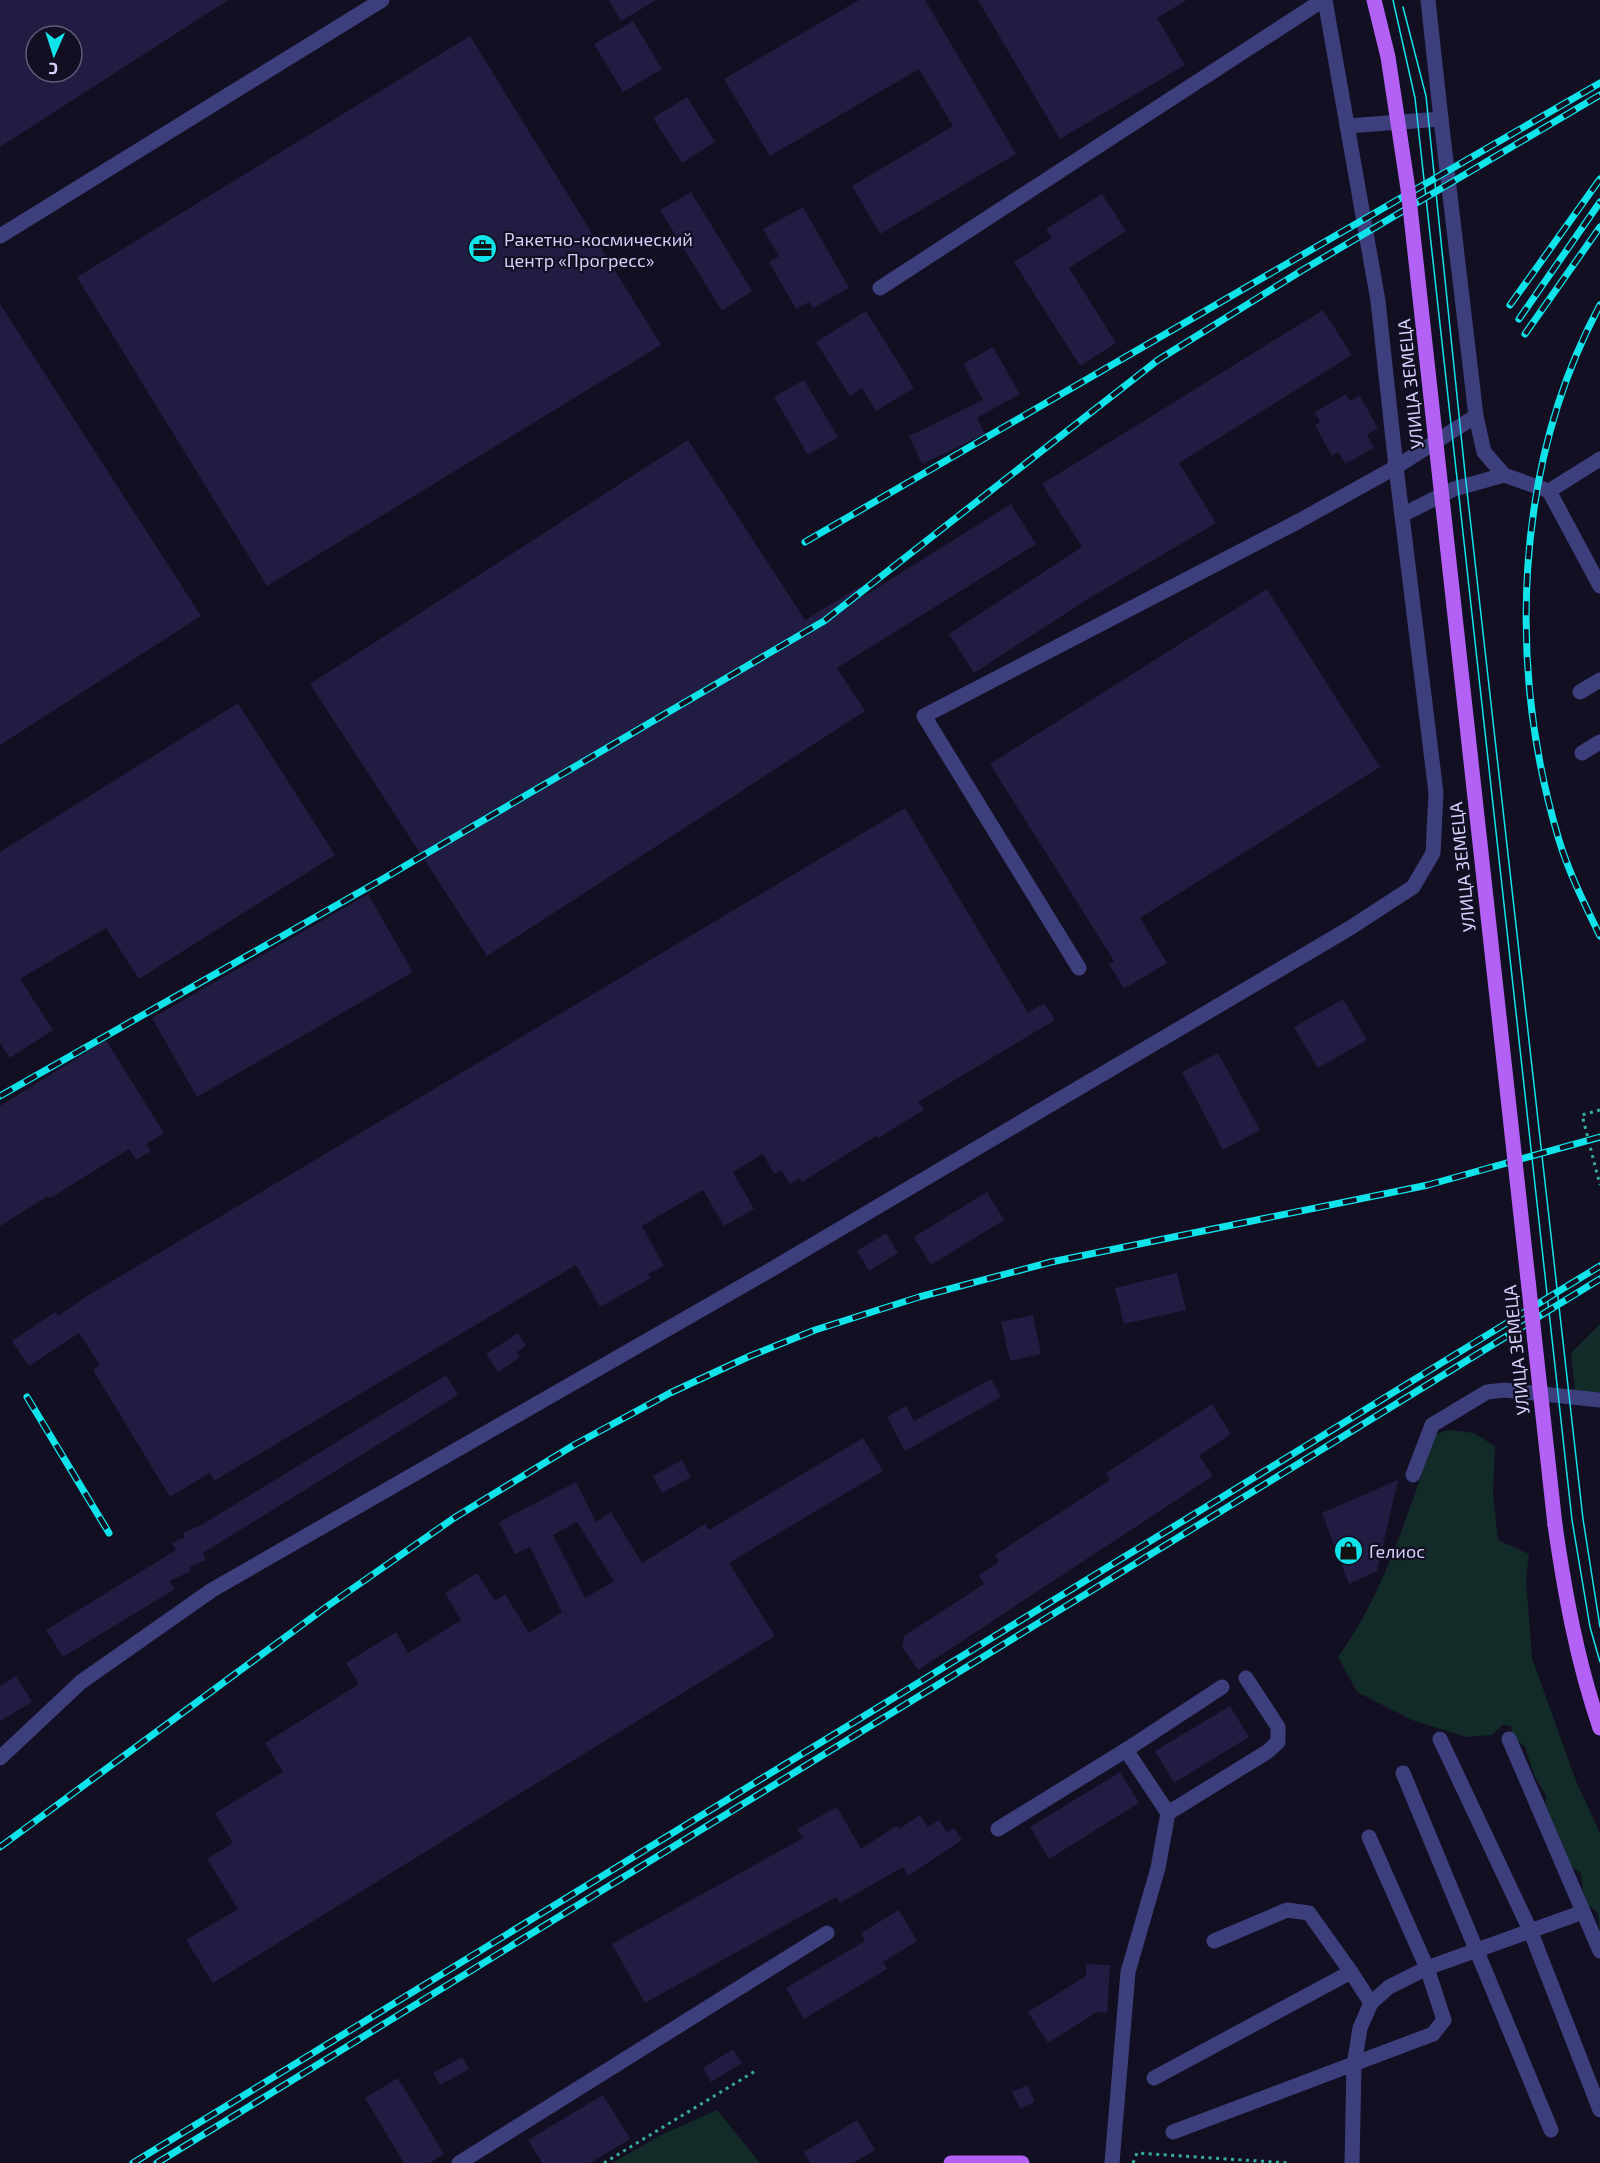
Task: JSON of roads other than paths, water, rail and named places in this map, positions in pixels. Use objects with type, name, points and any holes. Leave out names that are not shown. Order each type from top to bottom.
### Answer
[{"type":"main road","name":"УЛИЦА ЗЕМЕЦА","points":[[1374,0],[1388,57],[1408,189],[1555,1525],[1566,1599],[1585,1684],[1600,1728]]},
{"type":"main road","points":[[951,2163],[1022,2163]]},
{"type":"street","points":[[0,236],[382,0]]},
{"type":"street","points":[[0,1758],[81,1682],[212,1590],[772,1269],[1350,928],[1413,887],[1433,853],[1436,793],[1378,301],[1324,0],[880,288]]},
{"type":"street","points":[[1428,0],[1476,416],[1484,452],[1504,475],[1549,491],[1600,586]]},
{"type":"street","points":[[1347,126],[1441,119]]},
{"type":"street","points":[[1079,968],[924,716],[1299,521],[1396,467],[1476,416]]},
{"type":"street","points":[[1549,491],[1600,459]]},
{"type":"street","points":[[1402,514],[1454,489],[1504,475]]},
{"type":"street","points":[[1580,692],[1600,680]]},
{"type":"street","points":[[1582,753],[1600,742]]},
{"type":"street","points":[[1413,1475],[1432,1425],[1487,1392],[1505,1390],[1600,1400]]},
{"type":"street","points":[[1168,1813],[1267,1752],[1278,1742],[1278,1727],[1246,1678]]},
{"type":"street","points":[[998,1829],[1126,1750],[1222,1687]]},
{"type":"street","points":[[1440,1739],[1530,1930],[1600,2110]]},
{"type":"street","points":[[1509,1739],[1600,1951]]},
{"type":"street","points":[[1112,2163],[1128,1972],[1158,1868],[1168,1813],[1126,1750]]},
{"type":"street","points":[[1403,1773],[1551,2130]]},
{"type":"street","points":[[1173,2132],[1433,2034],[1444,2020],[1426,1968],[1369,1836]]},
{"type":"street","points":[[1214,1941],[1287,1910],[1309,1913],[1371,2003]]},
{"type":"street","points":[[1352,2163],[1354,2065],[1360,2028],[1371,2003],[1389,1987],[1426,1968],[1583,1912]]},
{"type":"street","points":[[459,2163],[827,1933]]},
{"type":"street","points":[[1154,2078],[1351,1972]]},
{"type":"tram line","points":[[1393,0],[1415,98],[1572,1520],[1590,1627],[1600,1662]]},
{"type":"tram line","points":[[1403,7],[1426,96],[1465,473],[1583,1519],[1600,1627]]},
{"type":"railway","points":[[805,542],[1600,83]]},
{"type":"railway","points":[[0,1096],[381,880],[824,621],[1158,360],[1301,271],[1600,95]]},
{"type":"railway","points":[[1510,305],[1600,179]]},
{"type":"railway","points":[[1519,319],[1600,202]]},
{"type":"railway","points":[[1525,334],[1600,227]]},
{"type":"railway","points":[[1600,305],[1571,367],[1550,432],[1536,499],[1528,568],[1526,637],[1531,706],[1542,774],[1563,852],[1600,936]]},
{"type":"railway","points":[[0,1847],[329,1605],[454,1518],[574,1445],[670,1393],[750,1356],[815,1330],[919,1297],[1051,1262],[1428,1185],[1600,1137]]},
{"type":"railway","points":[[133,2163],[1600,1266]]},
{"type":"railway","points":[[157,2163],[1600,1279]]},
{"type":"railway","points":[[27,1397],[109,1533]]},
{"type":"place","name":"Ракетно-космический центр «Прогресс»","points":[[483,249]]},
{"type":"place","name":"Гелиос","points":[[1348,1551]]}]
